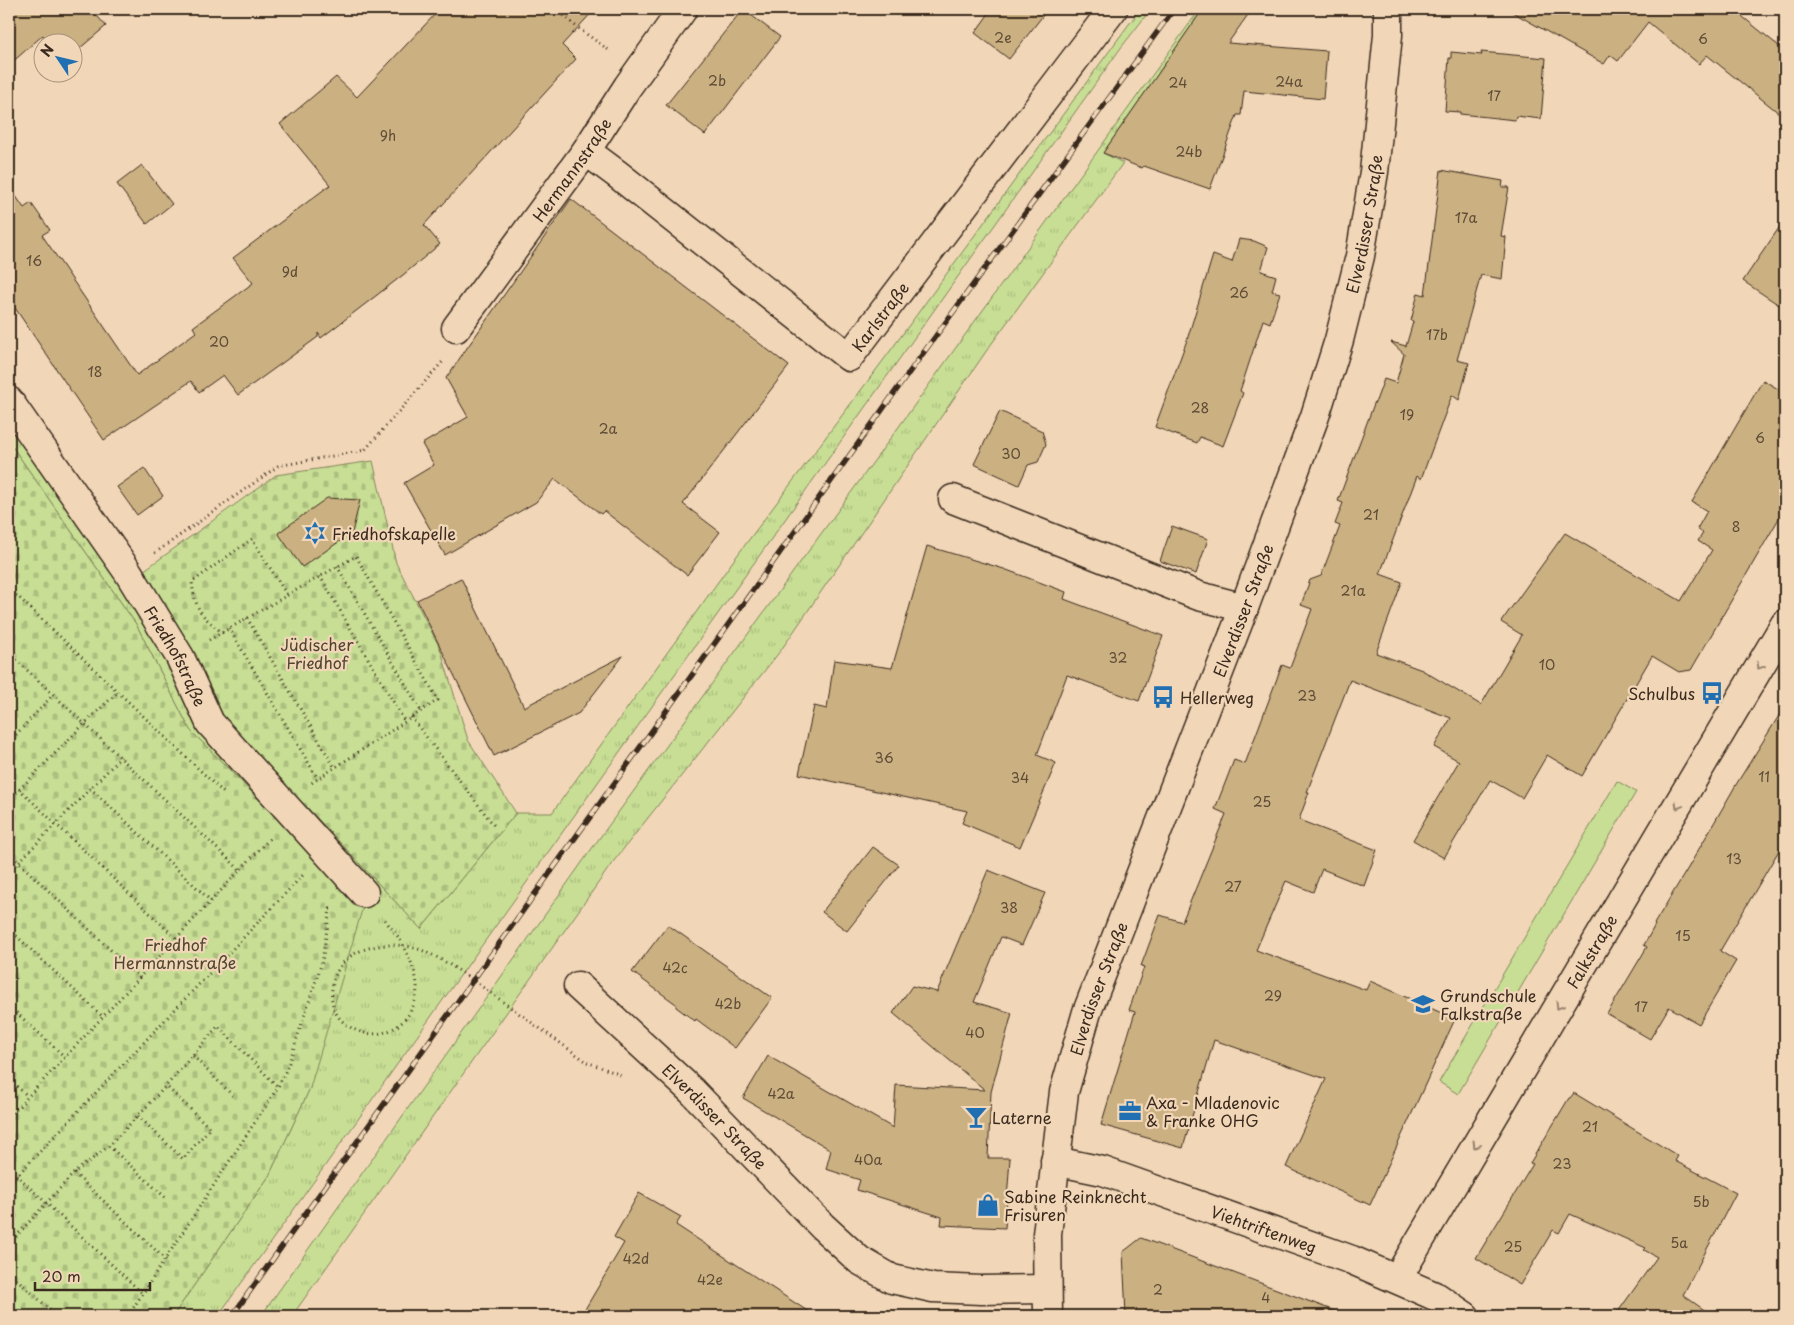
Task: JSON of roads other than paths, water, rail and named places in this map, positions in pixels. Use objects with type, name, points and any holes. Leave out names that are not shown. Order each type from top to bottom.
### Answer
[{"type":"street","name":"Hermannstraße","points":[[456,328],[586,151],[683,9]]},
{"type":"street","name":"Karlstraße","points":[[586,151],[849,357],[986,179],[1113,9]]},
{"type":"street","name":"Elverdisser Straße","points":[[1048,1316],[1047,1234],[1064,1092],[1087,1012],[1244,608],[1315,416],[1339,340],[1358,265],[1374,172],[1388,36],[1388,9]]},
{"type":"street","name":"Friedhofstraße","points":[[9,401],[128,572],[180,657],[210,723],[364,893]]},
{"type":"street","points":[[953,499],[1199,596],[1244,608]]},
{"type":"street","name":"Falkstraße","points":[[1397,1279],[1785,624]]},
{"type":"street","name":"Elverdisser Straße","points":[[578,986],[692,1092],[822,1226],[859,1260],[892,1279],[933,1288],[981,1290],[1047,1289]]},
{"type":"street","name":"Viehtriftenweg","points":[[1055,1161],[1103,1171],[1352,1260],[1438,1297],[1465,1316]]},
{"type":"railway","points":[[232,1316],[908,374],[1174,9]]},
{"type":"place","name":"Friedhofskapelle","points":[[315,533]]},
{"type":"place","name":"Schulbus","points":[[1712,693]]},
{"type":"place","name":"Hellerweg","points":[[1163,697]]},
{"type":"place","name":"Grundschule Falkstraße","points":[[1423,1004]]},
{"type":"place","name":"Axa - Mladenovic & Franke OHG","points":[[1130,1111]]},
{"type":"place","name":"Laterne","points":[[976,1117]]},
{"type":"place","name":"Sabine Reinknecht Frisuren","points":[[988,1205]]},
{"type":"park label","name":"Jüdischer Friedhof","points":[[317,653]]},
{"type":"park label","name":"Friedhof Hermannstraße","points":[[175,953]]}]
